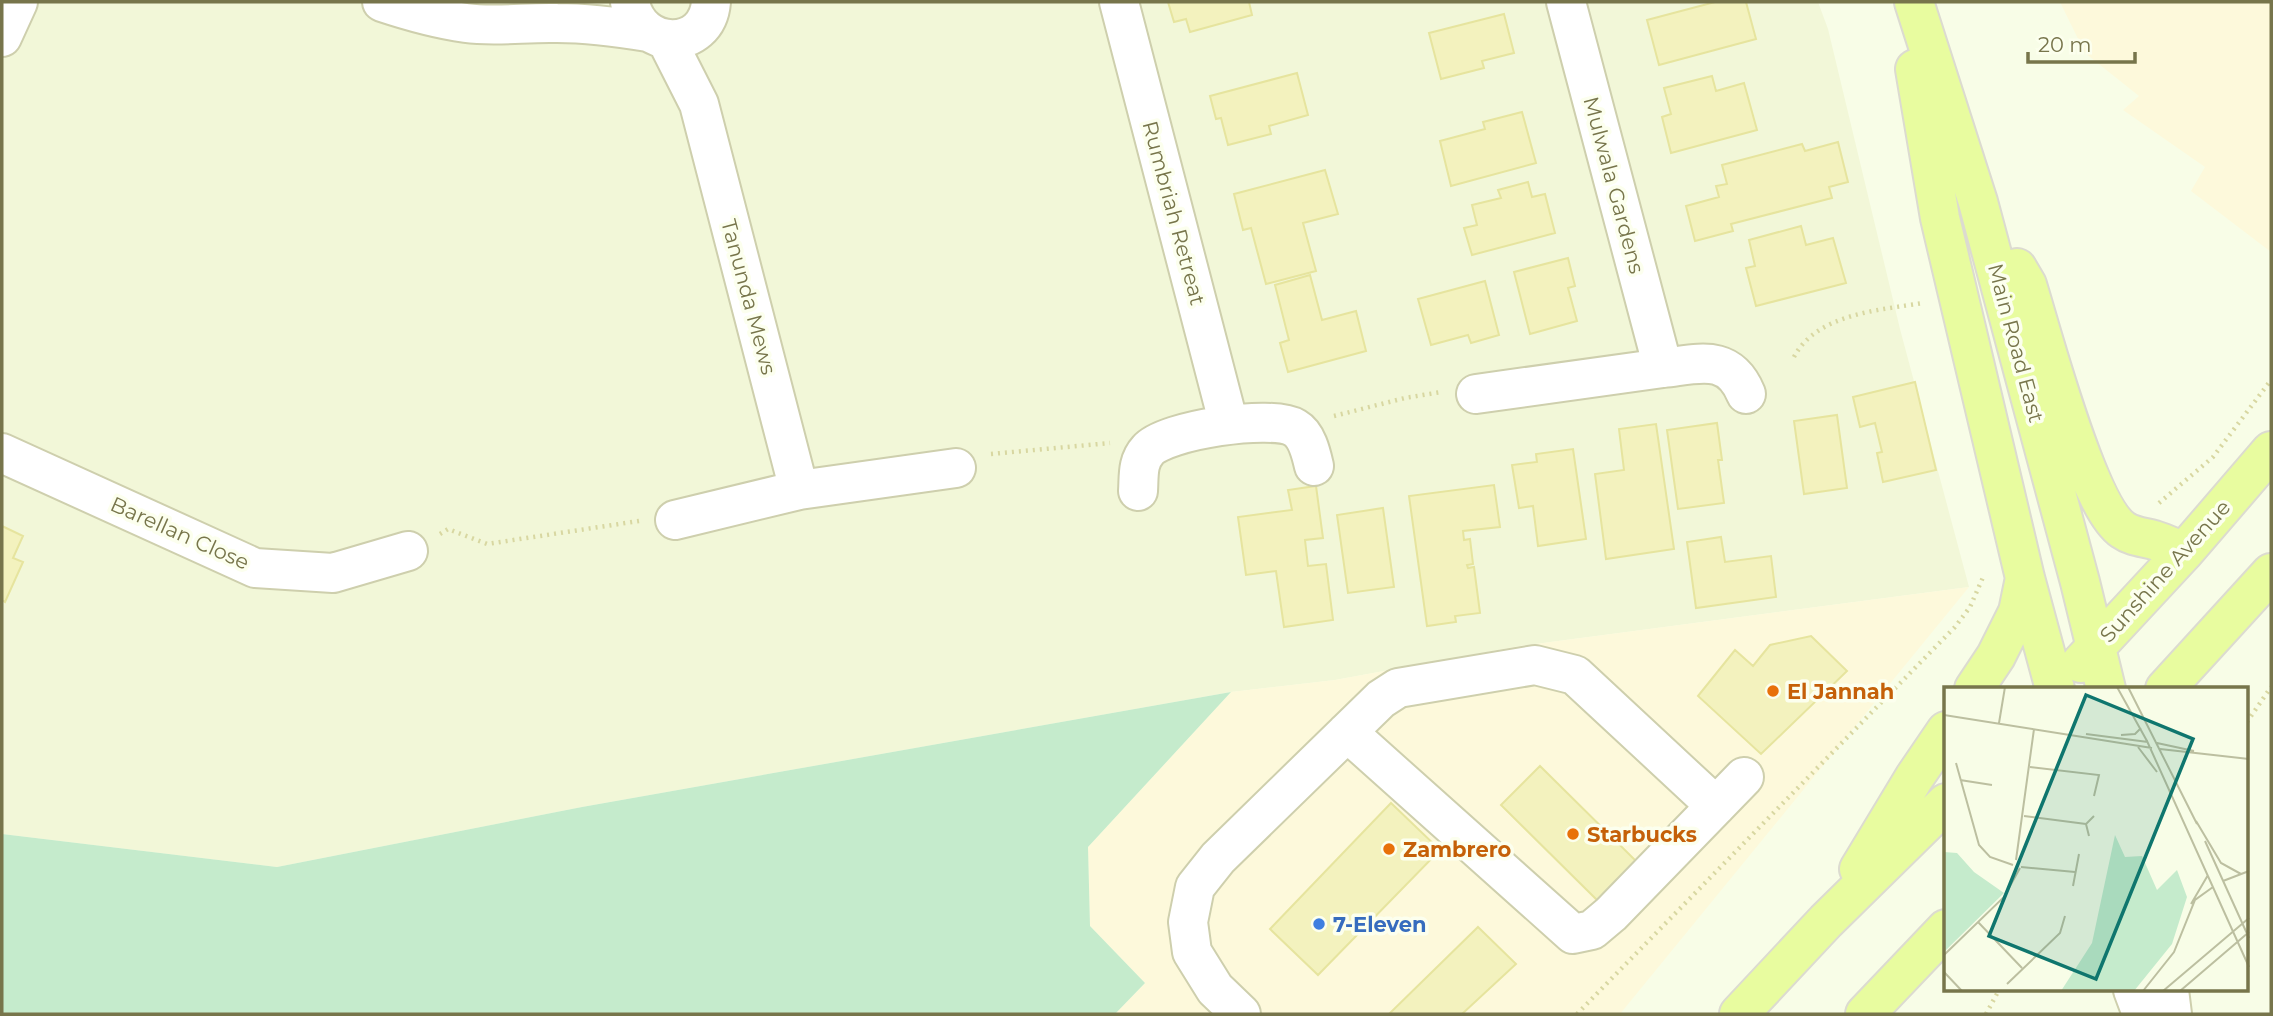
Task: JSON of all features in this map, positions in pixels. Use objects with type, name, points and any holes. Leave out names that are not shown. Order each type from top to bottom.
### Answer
[{"type":"main road","name":"Main Road East","points":[[1903,2],[1940,218],[2025,578],[2054,687]]},
{"type":"main road","name":"Main Road East","points":[[1914,2],[1978,202],[2106,687]]},
{"type":"main road","points":[[1978,202],[2027,285],[2085,468],[2109,513],[2121,529],[2134,536],[2155,540],[2184,552]]},
{"type":"main road","name":"Sunshine Avenue","points":[[2057,687],[2184,552],[2271,450]]},
{"type":"main road","points":[[2167,687],[2271,573]]},
{"type":"main road","points":[[1975,687],[1996,656],[2018,612],[2025,578]]},
{"type":"main road","points":[[1826,921],[1944,734]]},
{"type":"main road","points":[[1738,1014],[1826,921],[1944,805]]},
{"type":"main road","points":[[1864,1014],[1944,931]]},
{"type":"street","points":[[2,37],[18,2]]},
{"type":"street","points":[[383,2],[466,23],[613,26],[684,16]]},
{"type":"street","points":[[557,23],[604,2]]},
{"type":"street","name":"Rumbriah Retreat","points":[[1119,2],[1229,425]]},
{"type":"street","name":"Mulwala Gardens","points":[[1566,2],[1663,368]]},
{"type":"street","name":"Tanunda Mews","points":[[684,16],[699,104],[799,489]]},
{"type":"street","points":[[1476,394],[1706,363],[1727,368],[1740,380],[1746,394]]},
{"type":"street","points":[[1139,478],[1147,451],[1157,442],[1181,433],[1229,425],[1282,423],[1296,428],[1306,441],[1314,466]]},
{"type":"street","name":"Barellan Close","points":[[2,453],[255,568],[334,573],[408,551]]},
{"type":"street","points":[[675,520],[799,489],[956,468]]},
{"type":"street","points":[[1241,1014],[1215,989],[1192,952],[1188,922],[1195,887],[1218,858],[1381,699],[1398,688],[1535,666],[1576,675],[1716,806]]},
{"type":"street","points":[[1348,732],[1573,934],[1592,930],[1611,914],[1744,777]]},
{"type":"street","points":[[2134,992],[2142,1014]]},
{"type":"street","points":[[2169,992],[2172,1014]]},
{"type":"path","points":[[1794,357],[1798,349],[1817,332],[1838,321],[1861,313],[1928,302]]},
{"type":"path","points":[[1296,428],[1405,398],[1462,389],[1476,394]]},
{"type":"path","points":[[956,468],[968,456],[1108,441],[1126,451],[1139,478]]},
{"type":"path","points":[[408,551],[448,529],[487,544],[659,518],[675,520]]},
{"type":"path","points":[[1577,1014],[1955,627],[1970,607],[1988,566]]},
{"type":"path","points":[[2248,721],[2271,687]]},
{"type":"path","points":[[1986,1014],[1999,992]]},
{"type":"shaded area","points":[[2,2],[1818,2],[1828,29],[1900,329],[1969,587],[1520,646],[1335,680],[1231,692],[582,807],[277,867],[2,834]]},
{"type":"shaded area","points":[[2060,2],[2271,2],[2271,252],[2191,191],[2205,167],[2123,110],[2139,96],[2085,53]]},
{"type":"shaded area","points":[[1969,587],[1620,1014],[1115,1014],[1145,983],[1090,926],[1088,847],[1231,692],[1335,680],[1520,646]]},
{"type":"shaded area","points":[[1231,692],[1088,847],[1090,926],[1145,983],[1115,1014],[2,1014],[2,834],[277,867],[582,807]]},
{"type":"building","points":[[1168,2],[1249,2],[1252,15],[1190,32],[1186,19],[1174,22]]},
{"type":"building","points":[[1715,2],[1746,2],[1756,39],[1659,65],[1647,20]]},
{"type":"building","points":[[1504,14],[1514,53],[1482,61],[1484,68],[1441,79],[1429,33]]},
{"type":"building","points":[[1297,73],[1308,115],[1269,126],[1271,134],[1228,145],[1221,118],[1216,119],[1210,96]]},
{"type":"building","points":[[1712,76],[1716,91],[1744,83],[1757,130],[1671,153],[1662,117],[1671,114],[1664,88]]},
{"type":"building","points":[[1522,112],[1536,163],[1451,186],[1440,141],[1485,129],[1483,122]]},
{"type":"building","points":[[1838,142],[1848,182],[1829,187],[1832,198],[1731,224],[1733,231],[1695,241],[1686,206],[1719,197],[1716,186],[1727,184],[1722,165],[1802,144],[1805,151]]},
{"type":"building","points":[[1325,170],[1338,214],[1303,223],[1316,271],[1266,284],[1251,228],[1243,230],[1234,194]]},
{"type":"building","points":[[1528,182],[1532,197],[1545,194],[1555,233],[1472,255],[1464,228],[1477,225],[1472,205],[1501,198],[1498,190]]},
{"type":"building","points":[[1801,226],[1806,245],[1833,238],[1846,283],[1756,306],[1746,268],[1755,266],[1749,240]]},
{"type":"building","points":[[1568,258],[1575,286],[1568,288],[1577,321],[1530,334],[1514,272]]},
{"type":"building","points":[[1310,275],[1322,320],[1356,311],[1366,351],[1288,372],[1280,343],[1289,340],[1275,285]]},
{"type":"building","points":[[1485,281],[1499,335],[1471,343],[1468,335],[1431,345],[1418,299]]},
{"type":"building","points":[[1915,382],[1936,470],[1883,482],[1877,453],[1882,452],[1875,423],[1860,427],[1853,397]]},
{"type":"building","points":[[1837,415],[1847,488],[1804,494],[1794,421]]},
{"type":"building","points":[[1717,423],[1722,460],[1718,460],[1724,503],[1678,509],[1667,430]]},
{"type":"building","points":[[1656,424],[1674,549],[1606,559],[1595,474],[1624,470],[1619,429]]},
{"type":"building","points":[[1573,449],[1586,539],[1538,546],[1533,506],[1519,508],[1512,465],[1537,462],[1536,454]]},
{"type":"building","points":[[1494,485],[1500,527],[1463,531],[1464,540],[1470,539],[1473,564],[1467,565],[1468,568],[1474,567],[1480,613],[1455,616],[1456,622],[1427,626],[1409,496]]},
{"type":"building","points":[[1316,486],[1323,538],[1305,540],[1308,566],[1326,564],[1333,620],[1284,627],[1276,571],[1246,575],[1238,517],[1292,510],[1288,490]]},
{"type":"building","points":[[1383,508],[1394,587],[1348,593],[1337,515]]},
{"type":"building","points":[[2,526],[23,536],[13,558],[23,562],[5,602],[2,600]]},
{"type":"building","points":[[1721,537],[1725,562],[1771,556],[1776,597],[1696,608],[1687,542]]},
{"type":"building","points":[[1811,636],[1847,671],[1761,754],[1698,696],[1735,650],[1753,666],[1770,645]]},
{"type":"building","points":[[1540,766],[1637,862],[1598,901],[1501,805]]},
{"type":"building","points":[[1391,803],[1440,850],[1318,975],[1270,929]]},
{"type":"building","points":[[1478,927],[1516,964],[1462,1014],[1389,1014]]},
{"type":"place","name":"El Jannah","points":[[1773,691]]},
{"type":"place","name":"Starbucks","points":[[1573,834]]},
{"type":"place","name":"Zambrero","points":[[1389,849]]},
{"type":"place","name":"7-Eleven","points":[[1319,924]]}]
